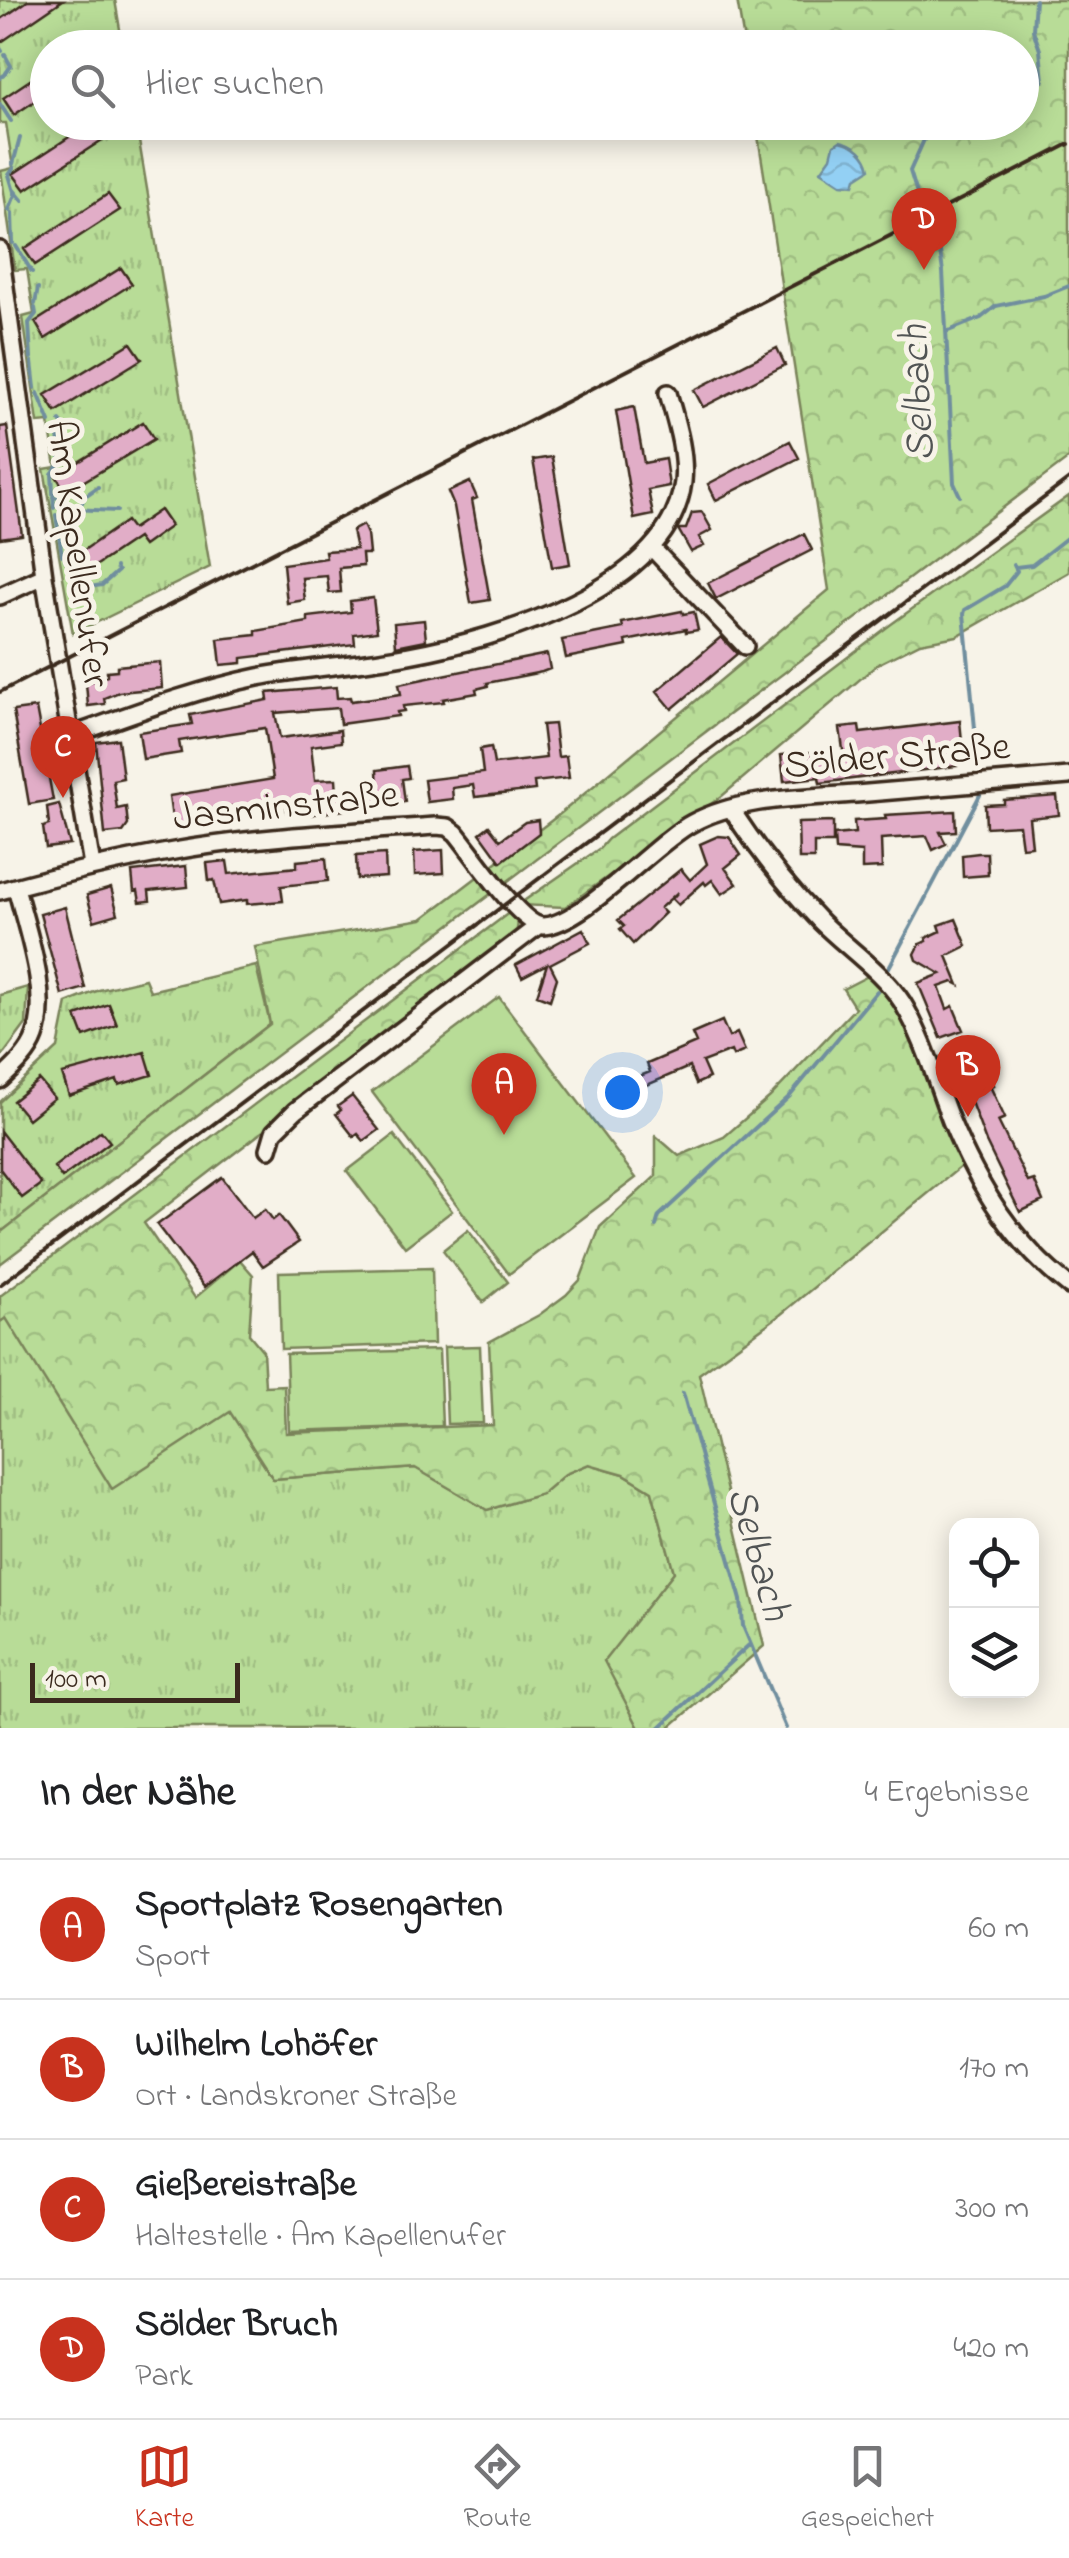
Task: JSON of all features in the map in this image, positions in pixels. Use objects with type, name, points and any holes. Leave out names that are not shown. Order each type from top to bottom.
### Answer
[{"type":"street","name":"Am Kapellenufer","points":[[0,250],[8,366],[92,866]]},
{"type":"street","points":[[70,736],[181,697],[260,677],[405,656],[478,639],[574,601],[629,568],[652,548],[675,513],[683,479],[683,452],[668,393]]},
{"type":"street","points":[[652,548],[744,646]]},
{"type":"street","points":[[0,596],[44,576]]},
{"type":"street","name":"Sölder Straße","points":[[731,809],[785,800],[1069,776]]},
{"type":"street","points":[[269,1148],[274,1132],[295,1110],[538,926],[558,922],[577,911],[688,824],[731,809],[765,857],[820,921],[899,998],[991,1202],[1020,1244],[1069,1286]]},
{"type":"street","name":"Jasminstraße","points":[[8,889],[92,866],[178,850],[296,836],[448,827],[522,916],[538,926]]},
{"type":"street","points":[[0,1080],[22,1058],[35,1036],[39,1014],[32,951],[8,889]]},
{"type":"green space","points":[[0,0],[115,0],[120,30],[30,30],[30,140],[139,140],[210,567],[73,634],[44,469],[56,467],[49,422],[38,423],[23,317],[34,314],[27,269],[15,270],[1,171],[13,168],[6,123],[0,123]]},
{"type":"green space","points":[[737,0],[1069,0],[1069,458],[0,1264],[0,1233],[270,1024],[255,947],[422,919],[560,814],[829,590],[759,140],[1039,140],[1039,30],[742,30]]},
{"type":"green space","points":[[1069,496],[1069,572],[957,636],[920,643],[878,664],[722,796],[565,907],[518,905],[600,848],[890,625]]},
{"type":"green space","points":[[510,912],[518,922],[516,936],[144,1223],[195,1298],[240,1260],[253,1275],[249,1334],[263,1351],[265,1386],[284,1385],[286,1433],[493,1425],[489,1342],[539,1315],[580,1280],[600,1227],[656,1176],[656,1136],[679,1156],[724,1137],[770,1097],[855,1008],[843,989],[870,975],[901,1010],[933,1087],[941,1119],[964,1164],[780,1315],[699,1374],[764,1646],[669,1728],[639,1728],[604,1661],[674,1572],[652,1491],[624,1474],[589,1464],[565,1474],[542,1494],[487,1510],[415,1468],[273,1479],[230,1412],[112,1489],[6,1318],[0,1322],[0,1296]]},
{"type":"green space","points":[[256,966],[270,1024],[0,1233],[0,1102],[58,1048],[67,1003],[99,990],[145,979],[150,991]]},
{"type":"green space","points":[[28,987],[26,1024],[0,1059],[0,995]]},
{"type":"green space","points":[[499,997],[636,1178],[509,1274],[372,1092]]},
{"type":"green space","points":[[394,1135],[452,1211],[405,1247],[347,1171]]},
{"type":"green space","points":[[468,1230],[508,1282],[483,1302],[443,1250]]},
{"type":"green space","points":[[432,1268],[434,1344],[281,1349],[279,1272]]},
{"type":"green space","points":[[6,1317],[230,1411],[273,1479],[416,1468],[487,1510],[542,1494],[565,1474],[589,1464],[624,1474],[652,1491],[674,1572],[605,1661],[639,1728],[0,1728],[0,1322]]},
{"type":"green space","points":[[480,1346],[483,1423],[447,1424],[444,1347]]},
{"type":"green space","points":[[439,1350],[442,1426],[289,1431],[286,1354]]},
{"type":"water","points":[[840,141],[860,150],[870,169],[856,178],[854,185],[841,184],[821,171]]},
{"type":"building","points":[[29,0],[63,0],[0,43],[0,20]]},
{"type":"building","points":[[30,80],[30,104],[14,115],[3,98]]},
{"type":"building","points":[[65,140],[102,140],[25,190],[13,174]]},
{"type":"building","points":[[108,194],[120,210],[35,265],[24,249]]},
{"type":"building","points":[[121,268],[132,284],[45,339],[35,322]]},
{"type":"building","points":[[131,343],[142,359],[56,412],[45,395]]},
{"type":"building","points":[[777,348],[785,365],[703,407],[694,390]]},
{"type":"building","points":[[634,407],[644,463],[665,459],[669,486],[648,490],[653,515],[634,519],[616,411]]},
{"type":"building","points":[[143,422],[154,439],[66,492],[56,476]]},
{"type":"building","points":[[7,426],[22,535],[0,538],[0,427]]},
{"type":"building","points":[[790,441],[799,458],[716,500],[708,484]]},
{"type":"building","points":[[552,457],[570,564],[552,567],[533,460]]},
{"type":"building","points":[[470,482],[477,498],[472,500],[490,600],[471,603],[454,506],[448,492]]},
{"type":"building","points":[[160,510],[171,526],[143,546],[137,538],[82,575],[71,559],[126,521],[132,529]]},
{"type":"building","points":[[702,512],[712,530],[699,537],[704,546],[691,552],[678,529],[686,529],[692,513]]},
{"type":"building","points":[[363,525],[369,554],[362,554],[363,566],[339,568],[341,592],[329,593],[327,576],[302,578],[305,600],[287,603],[283,564],[326,558],[325,551],[356,549],[352,531]]},
{"type":"building","points":[[804,534],[812,550],[716,599],[708,583]]},
{"type":"building","points":[[373,598],[377,631],[354,634],[355,644],[242,658],[242,663],[221,665],[218,639],[256,635],[256,631],[308,622],[308,617],[351,612],[350,601]]},
{"type":"building","points":[[682,611],[694,612],[698,630],[626,641],[627,646],[566,658],[562,640]]},
{"type":"building","points":[[424,620],[426,640],[396,646],[394,623]]},
{"type":"building","points":[[721,637],[737,654],[672,709],[657,691]]},
{"type":"building","points":[[547,654],[550,669],[487,683],[488,686],[476,689],[477,693],[443,699],[444,702],[403,706],[404,711],[397,712],[398,716],[340,724],[338,708],[275,713],[280,738],[340,730],[341,742],[311,746],[315,780],[336,779],[337,793],[378,790],[377,770],[407,766],[409,778],[402,779],[405,802],[306,815],[306,811],[287,812],[286,799],[191,812],[193,823],[173,826],[169,796],[273,779],[265,728],[179,741],[181,753],[143,759],[139,732],[192,724],[190,715],[268,700],[267,693],[336,687],[337,698],[350,697],[351,701],[401,694],[399,684]]},
{"type":"building","points":[[160,662],[162,688],[119,692],[104,698],[105,704],[88,706],[86,683],[107,676],[107,671],[117,670],[117,666]]},
{"type":"building","points":[[36,708],[53,800],[29,804],[13,711]]},
{"type":"building","points":[[960,721],[963,751],[955,752],[957,766],[820,783],[819,777],[784,781],[781,755],[812,752],[813,761],[844,757],[840,728],[859,726],[860,733]]},
{"type":"building","points":[[554,724],[558,757],[566,756],[569,778],[534,782],[535,790],[475,797],[473,785],[452,788],[453,799],[427,802],[424,780],[483,773],[480,749],[491,747],[494,764],[546,758],[542,725]]},
{"type":"building","points":[[118,739],[123,778],[113,780],[117,809],[126,807],[128,825],[123,832],[105,834],[96,742]]},
{"type":"building","points":[[1057,796],[1059,815],[1029,818],[1032,846],[1022,847],[1019,825],[986,827],[985,805]]},
{"type":"building","points":[[59,804],[70,845],[46,848],[43,827],[49,825],[47,807]]},
{"type":"building","points":[[955,811],[956,831],[940,832],[946,844],[933,850],[927,836],[881,839],[882,868],[862,869],[862,852],[835,850],[834,835],[855,833],[854,821]]},
{"type":"building","points":[[538,820],[539,833],[501,862],[480,833],[489,826],[500,840],[525,822]]},
{"type":"building","points":[[833,822],[833,843],[814,843],[814,859],[799,859],[798,823]]},
{"type":"building","points":[[718,836],[729,837],[741,855],[725,868],[737,884],[722,894],[712,880],[706,885],[704,882],[678,905],[672,899],[678,892],[660,908],[665,913],[633,944],[620,929],[624,926],[618,920],[681,869],[690,880],[707,864],[700,844]]},
{"type":"building","points":[[443,850],[444,873],[415,875],[414,852]]},
{"type":"building","points":[[987,853],[988,875],[963,877],[962,855]]},
{"type":"building","points":[[385,854],[386,877],[357,879],[356,856]]},
{"type":"building","points":[[326,858],[328,881],[281,886],[283,901],[219,904],[214,880],[209,881],[207,863],[227,861],[229,874],[297,867],[297,861]]},
{"type":"building","points":[[186,866],[188,887],[149,891],[150,901],[140,902],[138,891],[134,892],[132,872]]},
{"type":"building","points":[[111,888],[118,914],[94,921],[87,895]]},
{"type":"building","points":[[65,907],[85,988],[62,995],[40,914]]},
{"type":"building","points":[[956,919],[967,946],[947,956],[959,985],[953,982],[939,987],[947,1009],[953,1006],[963,1030],[941,1038],[918,983],[941,974],[917,960],[915,954],[926,938],[941,931],[939,925]]},
{"type":"building","points":[[583,929],[590,943],[550,964],[557,978],[550,1000],[537,995],[547,964],[522,977],[516,965]]},
{"type":"building","points":[[109,1004],[117,1025],[84,1037],[76,1016]]},
{"type":"building","points":[[722,1021],[729,1037],[737,1033],[745,1051],[733,1056],[731,1051],[702,1062],[709,1078],[696,1084],[689,1067],[645,1086],[640,1076],[650,1072],[647,1064],[696,1043],[692,1034]]},
{"type":"building","points":[[145,1052],[152,1075],[119,1085],[117,1080],[69,1096],[62,1074]]},
{"type":"building","points":[[987,1068],[994,1085],[990,1086],[1005,1118],[998,1121],[1028,1182],[1034,1180],[1043,1201],[1020,1212],[986,1142],[962,1078]]},
{"type":"building","points":[[39,1080],[54,1098],[28,1119],[13,1101]]},
{"type":"building","points":[[352,1096],[379,1130],[364,1141],[358,1134],[354,1137],[336,1114],[341,1110],[338,1106]]},
{"type":"building","points":[[0,1131],[41,1184],[22,1198],[0,1169]]},
{"type":"building","points":[[101,1131],[110,1142],[62,1178],[54,1167]]},
{"type":"building","points":[[222,1177],[253,1218],[265,1209],[273,1220],[279,1215],[299,1242],[263,1266],[252,1251],[204,1287],[157,1225]]},
{"type":"waterway","name":"Selbach","points":[[1033,30],[1035,0]]},
{"type":"waterway","name":"Selbach","points":[[1039,47],[1043,81],[1039,82]]},
{"type":"waterway","points":[[5,55],[11,66],[6,73]]},
{"type":"waterway","points":[[0,78],[4,75]]},
{"type":"waterway","points":[[0,104],[11,121]]},
{"type":"waterway","points":[[13,164],[20,138]]},
{"type":"waterway","name":"Selbach","points":[[919,200],[910,171],[924,140]]},
{"type":"waterway","points":[[9,210],[15,195],[9,175],[14,168]]},
{"type":"waterway","points":[[14,190],[23,201]]},
{"type":"waterway","points":[[12,213],[13,243]]},
{"type":"waterway","name":"Selbach","points":[[933,225],[943,272],[954,483],[960,496]]},
{"type":"waterway","points":[[16,246],[32,272]]},
{"type":"waterway","points":[[946,332],[981,318],[996,306],[1044,296],[1069,286]]},
{"type":"waterway","points":[[35,304],[38,288]]},
{"type":"waterway","points":[[31,358],[29,323],[36,314],[35,308]]},
{"type":"waterway","points":[[32,362],[35,388]]},
{"type":"waterway","points":[[38,393],[50,422]]},
{"type":"waterway","points":[[60,421],[64,426],[58,434],[60,457]]},
{"type":"waterway","points":[[54,508],[52,474],[61,461]]},
{"type":"waterway","points":[[79,509],[85,496],[98,487]]},
{"type":"waterway","points":[[53,497],[66,502]]},
{"type":"waterway","points":[[69,505],[72,509],[117,511]]},
{"type":"waterway","points":[[56,515],[62,555]]},
{"type":"waterway","points":[[1016,567],[1032,565],[1069,536]]},
{"type":"waterway","points":[[65,559],[82,584]]},
{"type":"waterway","name":"Selbach","points":[[979,770],[964,614],[1005,586],[1017,571],[1014,565]]},
{"type":"waterway","points":[[83,588],[102,585],[118,571]]},
{"type":"waterway","name":"Selbach","points":[[886,973],[980,795]]},
{"type":"waterway","name":"Selbach","points":[[656,1226],[659,1216],[790,1096],[877,991]]},
{"type":"waterway","name":"Selbach","points":[[683,1393],[741,1600],[743,1626],[786,1728]]},
{"type":"waterway","points":[[659,1728],[750,1644]]},
{"type":"railway","points":[[0,692],[1069,144]]},
{"type":"railway","points":[[0,1285],[1069,479]]},
{"type":"place","name":"Sölder Bruch","points":[[924,270]]},
{"type":"place","name":"Gießereistraße","points":[[63,798]]},
{"type":"place","name":"Wilhelm Lohöfer","points":[[968,1117]]},
{"type":"place","name":"Sportplatz Rosengarten","points":[[504,1135]]}]
